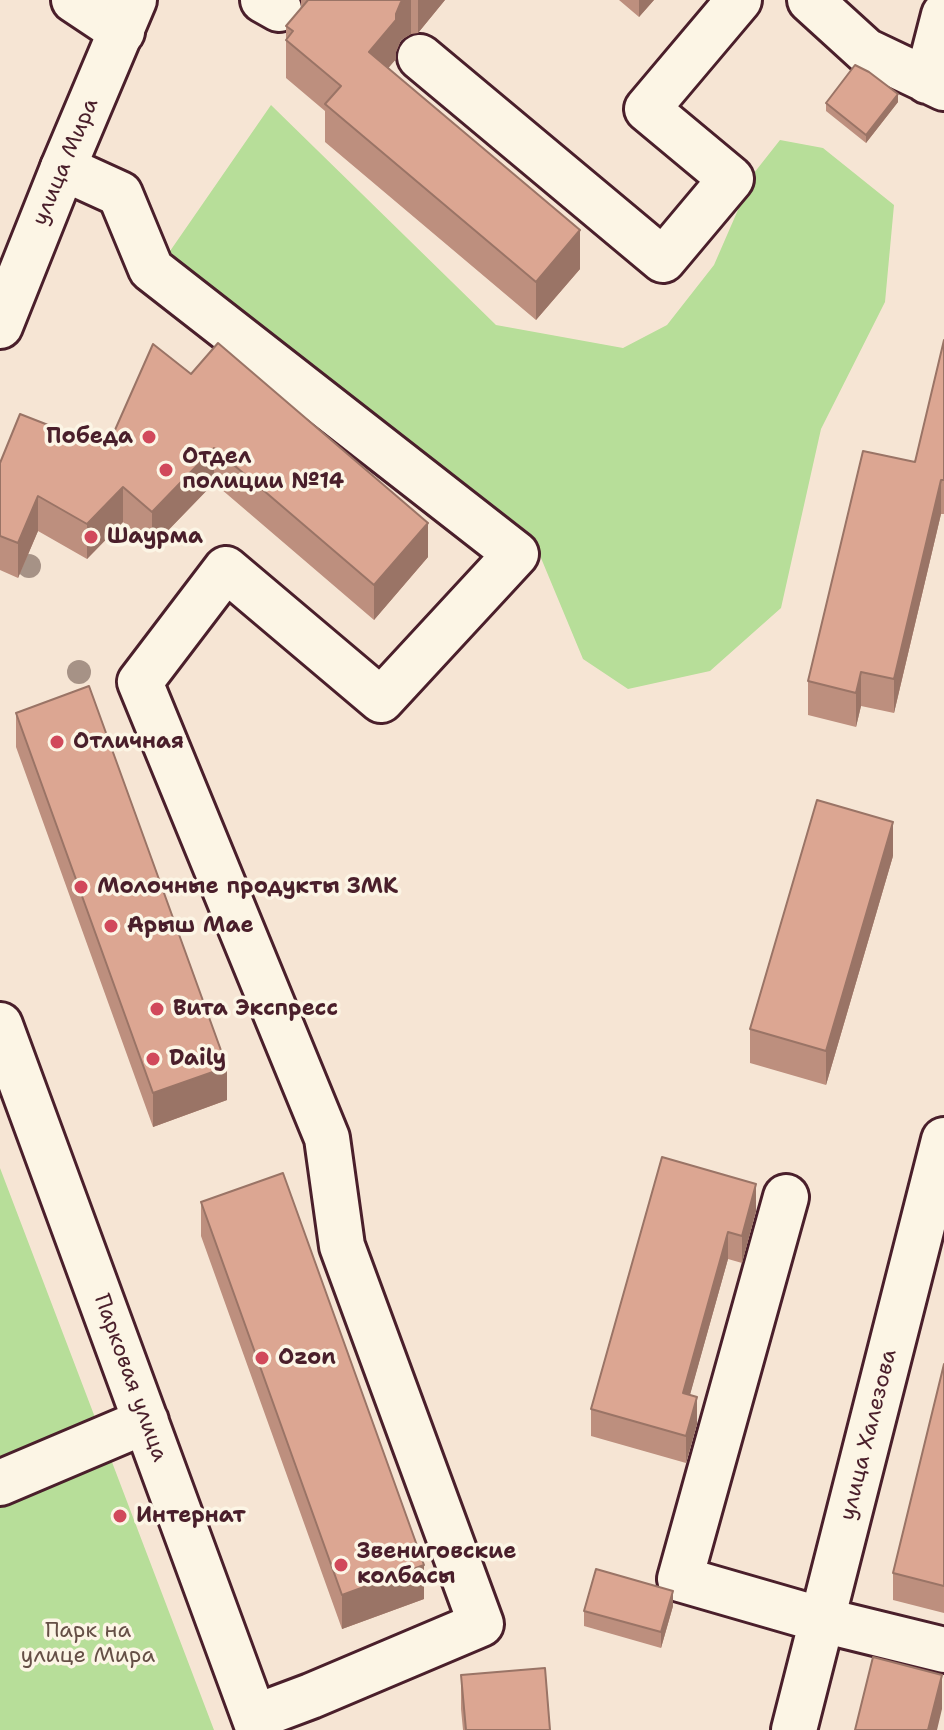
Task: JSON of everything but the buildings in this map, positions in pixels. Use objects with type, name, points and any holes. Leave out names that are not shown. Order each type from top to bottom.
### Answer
[{"type":"street","points":[[74,0],[128,16]]},
{"type":"street","points":[[420,57],[663,260],[731,179],[647,109],[739,0]]},
{"type":"street","points":[[810,0],[866,51],[936,84],[944,15]]},
{"type":"street","name":"улица Мира","points":[[0,326],[128,16]]},
{"type":"street","points":[[63,168],[120,194],[151,269],[516,554],[381,700],[226,569],[140,682],[327,1138],[342,1246],[481,1624],[311,1696],[257,1724]]},
{"type":"street","name":"Парковая улица","points":[[0,1025],[257,1724]]},
{"type":"street","name":"улица Халезова","points":[[794,1730],[944,1144]]},
{"type":"street","points":[[786,1197],[680,1579],[822,1620],[944,1650]]},
{"type":"street","points":[[0,1483],[146,1421]]},
{"type":"green space","points":[[271,105],[496,325],[623,348],[667,325],[714,265],[754,173],[780,140],[823,148],[894,205],[885,302],[821,429],[781,608],[710,671],[628,689],[583,659],[531,534],[168,254]]},
{"type":"green space","name":"Парк на улице Мира","points":[[0,1168],[214,1730],[0,1730]]},
{"type":"place","name":"Победа","points":[[149,437]]},
{"type":"place","name":"Отдел полиции №14","points":[[166,470]]},
{"type":"place","name":"Шаурма","points":[[91,537]]},
{"type":"place","name":"Отличная","points":[[57,742]]},
{"type":"place","name":"Молочные продукты ЗМК","points":[[81,887]]},
{"type":"place","name":"Арыш Мае","points":[[111,926]]},
{"type":"place","name":"Вита Экспресс","points":[[157,1009]]},
{"type":"place","name":"Daily","points":[[153,1059]]},
{"type":"place","name":"Ozon","points":[[262,1358]]},
{"type":"place","name":"Интернат","points":[[120,1516]]},
{"type":"place","name":"Звениговские колбасы","points":[[341,1565]]}]
